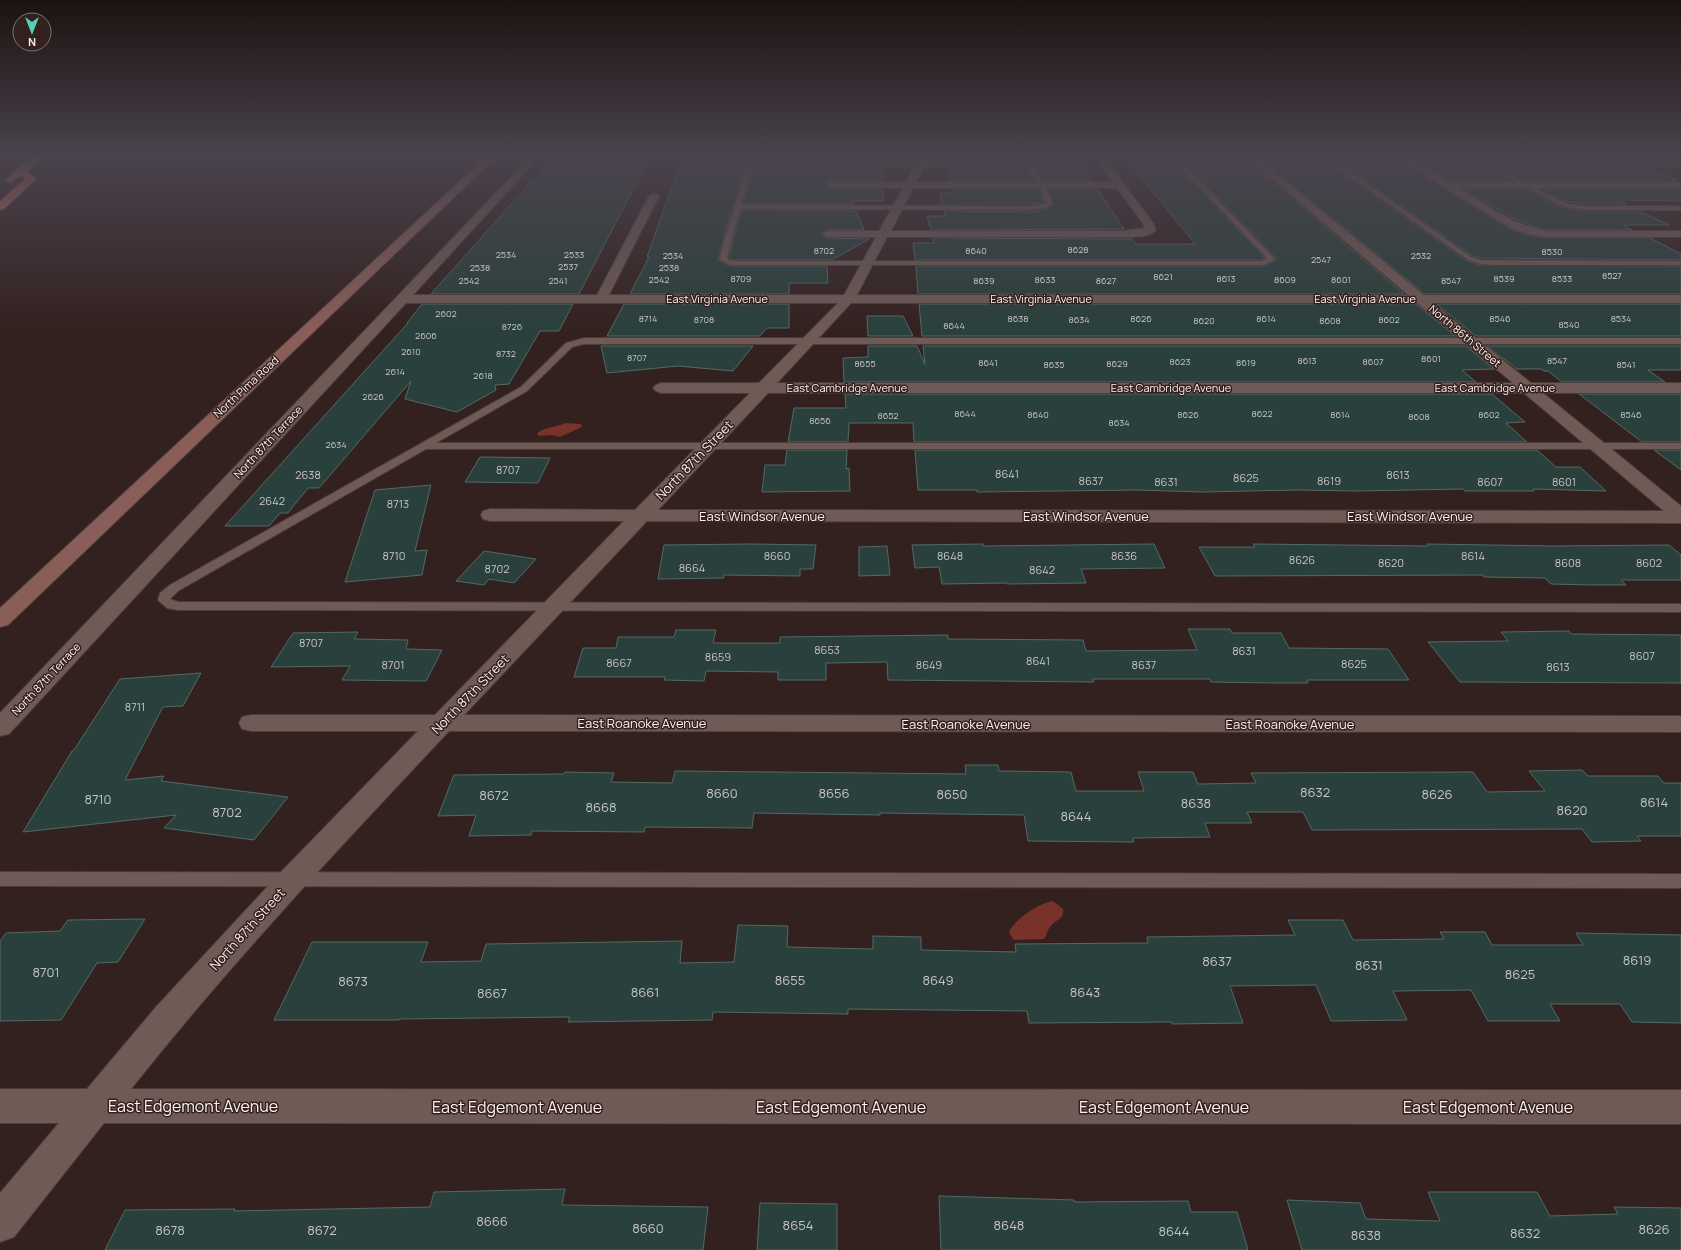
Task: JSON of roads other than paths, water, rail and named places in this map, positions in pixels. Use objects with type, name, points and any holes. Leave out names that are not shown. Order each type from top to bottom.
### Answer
[{"type":"main road","name":"North Pima Road","points":[[0,620],[167,461],[431,214]]},
{"type":"street","name":"North 87th Terrace","points":[[0,728],[481,214]]},
{"type":"street","points":[[601,299],[645,214]]},
{"type":"street","name":"North 87th Street","points":[[0,1223],[168,1017],[292,879],[848,299],[894,214]]},
{"type":"street","points":[[828,234],[1123,234],[1147,232],[1150,230],[1149,225],[1141,214]]},
{"type":"street","name":"North 86th Street","points":[[1319,214],[1681,516]]},
{"type":"street","points":[[1495,214],[1515,226],[1532,232],[1555,234],[1681,234]]},
{"type":"street","name":"East Virginia Avenue","points":[[402,299],[1681,299]]},
{"type":"street","name":"East Cambridge Avenue","points":[[661,388],[1681,388]]},
{"type":"street","name":"East Windsor Avenue","points":[[490,515],[1681,516]]},
{"type":"street","name":"East Roanoke Avenue","points":[[251,723],[1681,724]]},
{"type":"street","name":"East Edgemont Avenue","points":[[0,1106],[1681,1107]]},
{"type":"lane","points":[[734,214],[723,259],[726,262],[1264,263],[1271,259],[1228,214]]},
{"type":"lane","points":[[1407,214],[1469,258],[1480,262],[1681,263]]},
{"type":"lane","points":[[1681,341],[592,340],[569,345],[524,388],[174,588],[164,596],[164,600],[171,605],[178,606],[553,608],[1681,608]]},
{"type":"lane","points":[[422,446],[1681,446]]},
{"type":"lane","points":[[0,879],[1681,881]]}]
